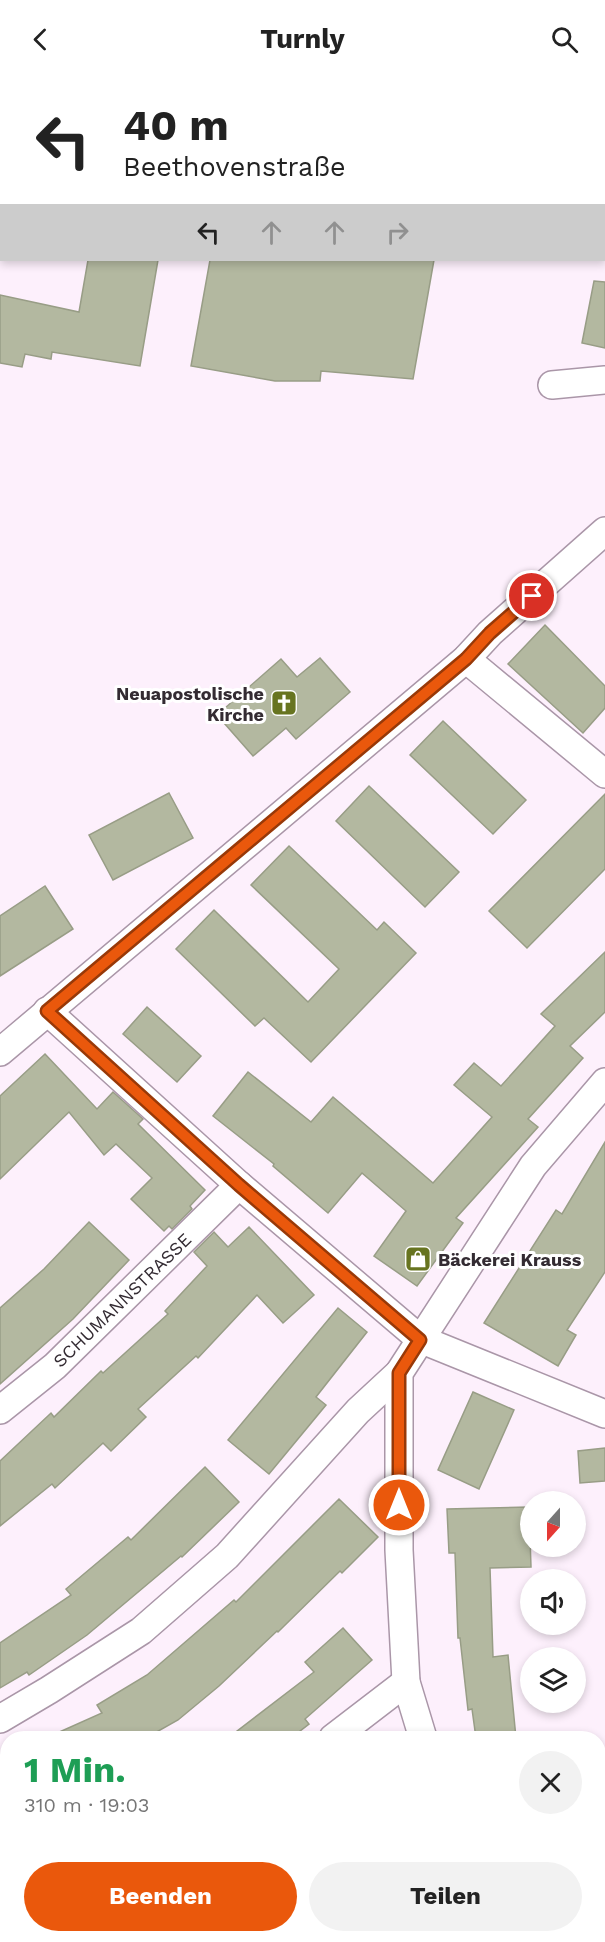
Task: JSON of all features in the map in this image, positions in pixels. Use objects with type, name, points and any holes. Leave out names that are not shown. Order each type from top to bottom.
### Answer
[{"type":"street","points":[[552,385],[605,380]]},
{"type":"street","points":[[0,1052],[466,659],[490,633],[605,531]]},
{"type":"street","points":[[466,659],[605,774]]},
{"type":"street","points":[[47,1011],[239,1185],[420,1340],[605,1414]]},
{"type":"street","points":[[0,1719],[141,1631],[226,1556],[358,1410],[399,1373],[533,1166],[605,1082]]},
{"type":"street","name":"SCHUMANNSTRASSE","points":[[0,1410],[55,1366],[239,1185]]},
{"type":"street","points":[[399,1373],[399,1550],[406,1682],[421,1731]]},
{"type":"street","points":[[342,1731],[406,1682]]},
{"type":"building","points":[[88,261],[158,261],[140,366],[52,352],[51,359],[25,354],[22,367],[0,363],[0,295],[79,312]]},
{"type":"building","points":[[210,261],[434,261],[413,379],[321,371],[320,381],[275,381],[191,366]]},
{"type":"building","points":[[594,281],[605,282],[605,348],[582,343]]},
{"type":"building","points":[[545,625],[605,686],[605,708],[583,733],[508,664]]},
{"type":"building","name":"Neuapostolische Kirche","points":[[320,658],[350,692],[296,739],[286,728],[253,756],[217,715],[281,659],[297,677]]},
{"type":"building","points":[[443,721],[526,800],[493,834],[410,755]]},
{"type":"building","points":[[369,786],[459,872],[425,907],[336,821]]},
{"type":"building","points":[[169,793],[193,838],[113,880],[89,835]]},
{"type":"building","points":[[605,794],[605,869],[527,948],[489,911]]},
{"type":"building","points":[[289,846],[377,930],[384,922],[416,953],[311,1062],[264,1018],[255,1026],[176,949],[214,910],[308,1002],[339,969],[251,885]]},
{"type":"building","points":[[45,886],[73,929],[0,976],[0,916]]},
{"type":"building","points":[[605,952],[605,1012],[570,1046],[583,1058],[528,1119],[538,1127],[456,1218],[463,1223],[417,1286],[374,1256],[406,1211],[362,1173],[328,1213],[273,1166],[274,1164],[213,1116],[248,1072],[311,1122],[333,1097],[433,1183],[492,1117],[454,1085],[474,1063],[501,1086],[555,1026],[541,1014]]},
{"type":"building","points":[[147,1007],[201,1056],[177,1082],[123,1034]]},
{"type":"building","points":[[45,1054],[97,1109],[113,1092],[143,1119],[138,1124],[205,1190],[190,1206],[192,1209],[172,1229],[169,1226],[164,1231],[131,1199],[152,1178],[116,1144],[104,1155],[69,1112],[0,1179],[0,1096]]},
{"type":"building","points":[[605,1142],[605,1272],[567,1330],[576,1335],[558,1366],[484,1323],[556,1210],[562,1214]]},
{"type":"building","points":[[89,1222],[129,1260],[73,1319],[0,1384],[0,1308],[44,1269]]},
{"type":"building","points":[[249,1227],[314,1295],[283,1323],[257,1295],[198,1358],[196,1356],[138,1409],[146,1417],[111,1451],[103,1443],[55,1488],[52,1484],[0,1526],[0,1461],[51,1413],[54,1417],[101,1371],[103,1373],[168,1314],[165,1311],[207,1266],[194,1252],[214,1232],[228,1247]]},
{"type":"building","points":[[338,1308],[367,1332],[316,1397],[326,1405],[269,1474],[228,1440]]},
{"type":"building","points":[[473,1392],[514,1410],[479,1489],[438,1470]]},
{"type":"building","points":[[605,1448],[605,1481],[580,1483],[578,1451]]},
{"type":"building","points":[[205,1467],[239,1502],[182,1557],[87,1635],[29,1675],[27,1672],[0,1688],[0,1643],[71,1595],[66,1589],[128,1537],[131,1540]]},
{"type":"building","points":[[339,1499],[378,1537],[219,1686],[178,1720],[158,1731],[62,1731],[102,1713],[97,1705],[147,1675],[234,1600],[236,1602]]},
{"type":"building","points":[[520,1507],[520,1557],[531,1557],[531,1567],[490,1568],[493,1657],[508,1655],[515,1731],[475,1731],[472,1709],[468,1710],[460,1638],[458,1638],[455,1553],[449,1553],[447,1509]]},
{"type":"building","points":[[343,1628],[372,1660],[305,1719],[309,1724],[300,1731],[237,1731],[314,1672],[305,1662]]},
{"type":"place","name":"Neuapostolische Kirche","points":[[284,703]]},
{"type":"place","name":"Bäckerei Krauss","points":[[418,1259]]},
{"type":"route","points":[[399,1505],[399,1373],[420,1340],[239,1185],[47,1011],[466,659],[490,633],[532,596]]}]
